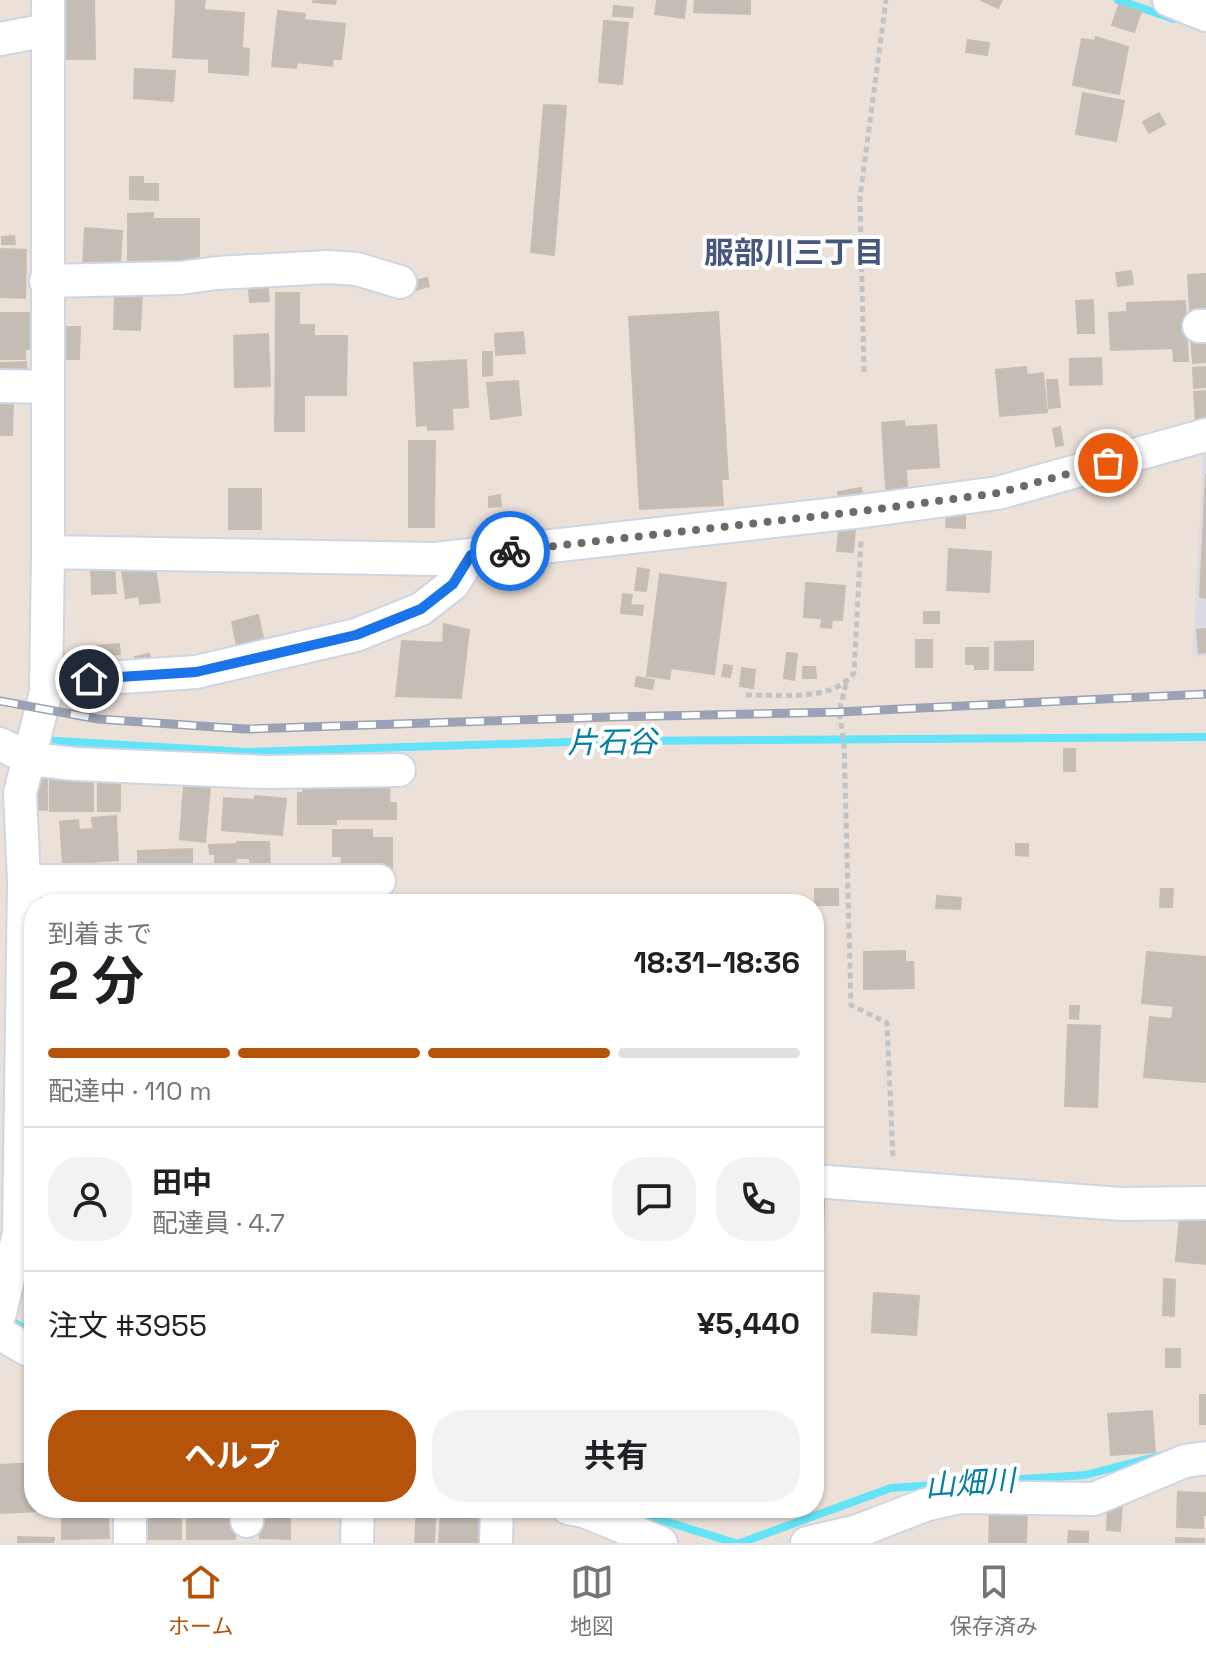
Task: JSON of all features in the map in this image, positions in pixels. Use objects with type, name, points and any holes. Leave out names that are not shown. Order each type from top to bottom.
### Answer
[{"type":"street","points":[[1169,0],[1206,15]]},
{"type":"street","points":[[0,39],[48,15],[46,682],[20,793],[24,881],[11,952],[24,1114]]},
{"type":"street","points":[[46,281],[180,278],[328,267],[357,269],[400,282]]},
{"type":"street","points":[[0,386],[47,387]]},
{"type":"street","points":[[48,552],[435,559],[998,493],[1206,435]]},
{"type":"street","points":[[46,682],[196,672],[356,635],[421,609],[453,584],[471,555]]},
{"type":"street","points":[[0,744],[30,759],[75,764],[265,772],[399,770]]},
{"type":"street","points":[[24,881],[379,881]]},
{"type":"street","points":[[0,1313],[19,1233],[24,1182]]},
{"type":"street","points":[[824,1182],[1121,1204],[1206,1203]]},
{"type":"street","points":[[0,1334],[24,1347]]},
{"type":"street","points":[[807,1543],[858,1531],[925,1505],[960,1497],[1094,1499],[1185,1461],[1206,1458]]},
{"type":"street","points":[[130,1518],[130,1543]]},
{"type":"street","points":[[357,1543],[358,1518]]},
{"type":"street","points":[[496,1543],[497,1518]]},
{"type":"street","points":[[601,1518],[661,1543]]},
{"type":"path","points":[[864,372],[860,197],[886,0]]},
{"type":"path","points":[[863,511],[854,673],[846,684],[839,712],[844,742],[851,1005],[887,1023],[894,1188]]},
{"type":"path","points":[[746,695],[818,693],[846,684]]},
{"type":"shaded area","points":[[1206,452],[1206,656],[1193,657],[1203,454]]},
{"type":"building","points":[[65,0],[94,0],[95,59],[65,59]]},
{"type":"building","points":[[176,0],[205,0],[204,10],[244,13],[242,48],[249,49],[248,75],[209,72],[209,59],[173,57]]},
{"type":"building","points":[[314,0],[336,0],[335,4]]},
{"type":"building","points":[[657,0],[686,0],[684,18],[655,14]]},
{"type":"building","points":[[695,0],[750,0],[750,14],[694,12]]},
{"type":"building","points":[[981,0],[1002,0],[998,8]]},
{"type":"building","points":[[1119,5],[1141,12],[1134,32],[1112,25]]},
{"type":"building","points":[[614,6],[633,8],[632,17],[613,16]]},
{"type":"building","points":[[278,11],[305,14],[304,20],[345,24],[341,59],[333,59],[332,66],[297,62],[296,68],[272,66]]},
{"type":"building","points":[[604,21],[628,23],[622,84],[599,82]]},
{"type":"building","points":[[1096,37],[1128,47],[1119,94],[1073,85],[1082,39],[1095,41]]},
{"type":"building","points":[[968,40],[989,43],[987,55],[966,52]]},
{"type":"building","points":[[135,69],[175,71],[173,101],[134,98]]},
{"type":"building","points":[[1083,93],[1124,101],[1116,141],[1076,134]]},
{"type":"building","points":[[544,105],[566,106],[554,255],[531,252]]},
{"type":"building","points":[[1159,113],[1165,124],[1149,133],[1143,122]]},
{"type":"building","points":[[130,177],[143,177],[143,184],[158,184],[158,200],[130,199]]},
{"type":"building","points":[[153,213],[153,219],[199,219],[199,259],[128,260],[128,214]]},
{"type":"building","points":[[85,228],[122,231],[120,268],[83,266]]},
{"type":"building","points":[[14,236],[15,244],[2,244],[2,237]]},
{"type":"building","points":[[0,249],[26,250],[25,298],[0,297]]},
{"type":"building","points":[[1131,271],[1133,284],[1118,286],[1116,273]]},
{"type":"building","points":[[1206,274],[1206,312],[1190,313],[1188,275]]},
{"type":"building","points":[[427,278],[429,286],[412,291],[410,282]]},
{"type":"building","points":[[267,280],[269,301],[250,302],[248,281]]},
{"type":"building","points":[[276,293],[299,293],[299,325],[314,325],[314,336],[347,336],[346,395],[304,395],[304,431],[275,431]]},
{"type":"building","points":[[115,295],[142,296],[140,330],[114,329]]},
{"type":"building","points":[[1093,300],[1094,333],[1078,333],[1076,301]]},
{"type":"building","points":[[1185,301],[1188,361],[1174,361],[1173,348],[1111,350],[1109,313],[1127,312],[1127,303]]},
{"type":"building","points":[[718,312],[728,479],[721,479],[723,505],[640,509],[629,317]]},
{"type":"building","points":[[0,313],[32,313],[32,349],[25,349],[25,359],[0,359]]},
{"type":"building","points":[[59,327],[80,327],[79,359],[59,359]]},
{"type":"building","points":[[523,332],[525,353],[496,355],[495,334]]},
{"type":"building","points":[[268,334],[270,386],[235,387],[234,336]]},
{"type":"building","points":[[1206,336],[1206,362],[1193,363],[1191,337]]},
{"type":"building","points":[[483,352],[492,352],[492,375],[483,376]]},
{"type":"building","points":[[1101,358],[1102,384],[1070,385],[1070,359]]},
{"type":"building","points":[[466,360],[468,407],[452,408],[453,429],[428,430],[428,425],[417,426],[414,363]]},
{"type":"building","points":[[26,362],[27,372],[0,374],[0,363]]},
{"type":"building","points":[[1026,367],[1027,375],[1043,373],[1047,412],[1000,416],[996,370]]},
{"type":"building","points":[[1206,367],[1206,387],[1194,388],[1193,368]]},
{"type":"building","points":[[1047,380],[1057,380],[1060,407],[1049,408]]},
{"type":"building","points":[[518,381],[521,415],[491,419],[487,383]]},
{"type":"building","points":[[1206,391],[1206,424],[1196,424],[1194,392]]},
{"type":"building","points":[[0,403],[13,403],[12,435],[0,435]]},
{"type":"building","points":[[904,421],[905,427],[936,425],[939,467],[906,469],[907,488],[886,489],[882,423]]},
{"type":"building","points":[[1060,427],[1063,445],[1056,446],[1053,429]]},
{"type":"building","points":[[409,441],[435,441],[434,527],[409,527]]},
{"type":"building","points":[[1206,474],[1206,598],[1200,597]]},
{"type":"building","points":[[861,488],[864,500],[840,504],[838,492]]},
{"type":"building","points":[[229,489],[261,489],[261,529],[229,529]]},
{"type":"building","points":[[500,495],[501,506],[489,507],[489,497]]},
{"type":"building","points":[[947,509],[965,509],[965,528],[946,527]]},
{"type":"building","points":[[839,527],[855,529],[853,552],[837,551]]},
{"type":"building","points":[[949,549],[991,552],[989,592],[947,590]]},
{"type":"building","points":[[114,566],[116,593],[92,594],[91,567]]},
{"type":"building","points":[[155,567],[160,602],[140,604],[139,596],[126,598],[122,571]]},
{"type":"building","points":[[638,568],[649,570],[646,591],[635,590]]},
{"type":"building","points":[[660,574],[726,583],[714,674],[671,668],[669,679],[647,676]]},
{"type":"building","points":[[806,583],[845,586],[842,620],[804,617]]},
{"type":"building","points":[[623,594],[632,595],[630,605],[643,606],[642,615],[621,613]]},
{"type":"building","points":[[924,612],[939,612],[939,623],[924,623]]},
{"type":"building","points":[[258,615],[265,646],[238,651],[232,622]]},
{"type":"building","points":[[822,620],[832,621],[831,628],[821,627]]},
{"type":"building","points":[[444,624],[469,630],[461,698],[396,696],[402,641],[443,643]]},
{"type":"building","points":[[1206,629],[1206,652],[1199,653],[1197,630]]},
{"type":"building","points":[[916,640],[932,640],[932,667],[916,667]]},
{"type":"building","points":[[1033,641],[1033,670],[995,670],[995,642]]},
{"type":"building","points":[[119,644],[120,654],[95,656],[95,646]]},
{"type":"building","points":[[966,648],[988,648],[988,669],[975,669],[975,664],[966,664]]},
{"type":"building","points":[[787,653],[797,654],[794,680],[784,678]]},
{"type":"building","points":[[149,654],[152,667],[138,670],[135,657]]},
{"type":"building","points":[[724,665],[732,666],[730,677],[722,676]]},
{"type":"building","points":[[803,667],[815,667],[816,678],[803,678]]},
{"type":"building","points":[[742,668],[755,670],[753,688],[740,686]]},
{"type":"building","points":[[637,677],[654,680],[652,689],[635,686]]},
{"type":"building","points":[[1064,749],[1075,749],[1075,771],[1064,771]]},
{"type":"building","points":[[98,777],[120,777],[120,811],[98,811]]},
{"type":"building","points":[[50,778],[93,779],[93,811],[50,811]]},
{"type":"building","points":[[42,780],[47,780],[47,810],[32,809]]},
{"type":"building","points":[[304,783],[390,783],[389,803],[396,803],[396,819],[336,819],[336,824],[298,824],[298,793],[303,793]]},
{"type":"building","points":[[184,785],[210,787],[205,842],[180,839]]},
{"type":"building","points":[[255,796],[286,799],[282,835],[222,830],[224,798],[254,800]]},
{"type":"building","points":[[116,816],[118,860],[63,864],[60,822],[78,820],[79,830],[93,829],[92,818]]},
{"type":"building","points":[[333,830],[372,830],[372,838],[392,838],[392,872],[341,867],[342,856],[333,856]]},
{"type":"building","points":[[237,842],[269,842],[270,868],[250,868],[250,858],[237,858]]},
{"type":"building","points":[[235,844],[236,869],[215,870],[215,854],[210,854],[209,845]]},
{"type":"building","points":[[1016,844],[1028,844],[1028,856],[1016,855]]},
{"type":"building","points":[[192,849],[192,869],[149,871],[148,865],[138,865],[138,851]]},
{"type":"building","points":[[297,889],[324,890],[324,894],[297,894]]},
{"type":"building","points":[[815,889],[838,889],[838,905],[824,905],[824,894],[815,894]]},
{"type":"building","points":[[1161,889],[1173,889],[1172,907],[1160,907]]},
{"type":"building","points":[[328,892],[360,893],[360,894]]},
{"type":"building","points":[[937,896],[961,898],[960,909],[936,908]]},
{"type":"building","points":[[905,951],[905,962],[913,962],[914,988],[864,989],[864,952]]},
{"type":"building","points":[[1147,952],[1206,957],[1206,1082],[1144,1077],[1150,1017],[1172,1019],[1174,1006],[1142,1003]]},
{"type":"building","points":[[1070,1006],[1079,1006],[1078,1019],[1070,1018]]},
{"type":"building","points":[[1068,1025],[1100,1026],[1097,1107],[1065,1106]]},
{"type":"building","points":[[1180,1217],[1206,1219],[1206,1264],[1176,1261]]},
{"type":"building","points":[[1164,1279],[1175,1280],[1174,1316],[1163,1315]]},
{"type":"building","points":[[874,1293],[919,1296],[916,1335],[872,1332]]},
{"type":"building","points":[[1166,1349],[1180,1349],[1180,1367],[1166,1367]]},
{"type":"building","points":[[1200,1395],[1206,1395],[1206,1424],[1200,1424]]},
{"type":"building","points":[[1152,1411],[1155,1452],[1111,1455],[1108,1414]]},
{"type":"building","points":[[24,1464],[24,1512],[0,1513],[0,1465]]},
{"type":"building","points":[[1178,1492],[1206,1493],[1203,1528],[1177,1527]]},
{"type":"building","points":[[1108,1501],[1122,1502],[1120,1531],[1107,1530]]},
{"type":"building","points":[[990,1509],[1027,1511],[1026,1543],[989,1543]]},
{"type":"building","points":[[62,1518],[108,1518],[109,1538],[62,1539]]},
{"type":"building","points":[[143,1518],[181,1518],[181,1539],[143,1539]]},
{"type":"building","points":[[187,1518],[235,1518],[235,1539],[187,1539]]},
{"type":"building","points":[[260,1518],[290,1518],[290,1539],[260,1538]]},
{"type":"building","points":[[416,1518],[435,1518],[434,1543],[415,1543]]},
{"type":"building","points":[[440,1518],[483,1519],[482,1543],[439,1543]]},
{"type":"building","points":[[1069,1531],[1088,1532],[1088,1543],[1068,1543]]},
{"type":"building","points":[[18,1537],[54,1538],[53,1543],[18,1543]]},
{"type":"building","points":[[1176,1538],[1204,1539],[1204,1543],[1176,1543]]},
{"type":"waterway","points":[[1118,0],[1174,19]]},
{"type":"waterway","name":"片石谷","points":[[39,740],[246,752],[601,741],[1206,737]]},
{"type":"waterway","name":"山畑川","points":[[5,1323],[15,1323],[24,1328]]},
{"type":"waterway","name":"山畑川","points":[[979,1482],[1085,1475],[1163,1455]]},
{"type":"waterway","name":"山畑川","points":[[824,1512],[891,1488],[950,1484]]},
{"type":"waterway","name":"山畑川","points":[[655,1518],[735,1543]]},
{"type":"waterway","name":"山畑川","points":[[740,1543],[809,1518]]},
{"type":"railway","points":[[0,701],[98,719],[245,729],[839,712],[1206,694]]},
{"type":"way so far","points":[[510,551],[998,493],[1108,463]]},
{"type":"district","name":"服部川三丁目","points":[[794,252]]},
{"type":"route","points":[[89,679],[196,672],[356,635],[421,609],[453,584],[471,555],[510,551]]}]
